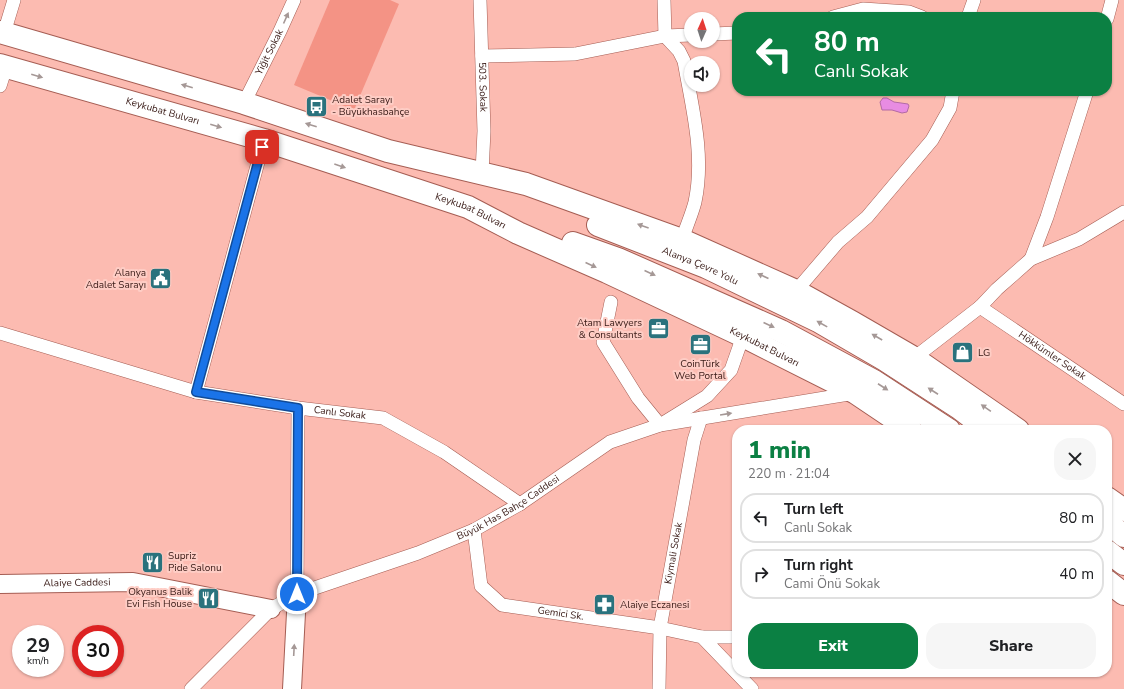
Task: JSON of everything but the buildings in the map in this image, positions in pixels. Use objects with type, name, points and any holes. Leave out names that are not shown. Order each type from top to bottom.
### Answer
[{"type":"highway","points":[[2,32],[244,103],[388,151],[526,184],[682,240],[796,291],[914,358],[1011,425]]},
{"type":"highway","name":"Keykubat Bulvarı","points":[[2,73],[264,140],[468,207],[518,233],[607,272],[743,336],[856,393],[904,425]]},
{"type":"highway","name":"Alanya Çevre Yolu","points":[[388,151],[463,179],[576,216],[706,267],[818,321],[885,360],[959,408],[981,425]]},
{"type":"highway","points":[[468,207],[618,259],[781,331],[874,381],[940,425]]},
{"type":"highway","points":[[1112,502],[1124,510]]},
{"type":"highway","points":[[1112,526],[1124,536]]},
{"type":"highway","points":[[1112,555],[1124,564]]},
{"type":"highway","points":[[1112,584],[1124,594]]},
{"type":"street","points":[[2,32],[14,0]]},
{"type":"street","name":"Yiğit Sokak","points":[[244,103],[294,0]]},
{"type":"street","name":"503. Sokak","points":[[480,0],[484,131],[482,173]]},
{"type":"street","points":[[664,0],[666,36],[679,52],[684,61],[699,146],[695,202],[682,240]]},
{"type":"street","points":[[970,12],[974,0]]},
{"type":"street","points":[[1109,12],[1112,0]]},
{"type":"street","points":[[852,12],[863,9],[909,12]]},
{"type":"street","points":[[720,34],[732,33]]},
{"type":"street","points":[[482,56],[574,54],[666,36],[684,35]]},
{"type":"street","points":[[796,291],[838,242],[867,217],[932,140],[950,108],[953,96]]},
{"type":"street","points":[[1031,259],[1048,217],[1084,96]]},
{"type":"street","points":[[196,392],[264,140]]},
{"type":"street","points":[[914,358],[980,307],[997,289],[1031,259],[1079,239],[1124,212]]},
{"type":"street","points":[[611,302],[603,342],[638,398],[660,425],[707,396],[730,370],[743,336]]},
{"type":"street","name":"Hökkümler Sokak","points":[[980,307],[1124,404]]},
{"type":"street","name":"Canlı Sokak","points":[[0,334],[196,392],[298,408],[383,418],[444,452],[520,504]]},
{"type":"street","name":"Büyük Has Bahçe Caddesi","points":[[190,689],[271,609],[297,594],[418,553],[474,530],[520,504],[610,442],[660,425],[856,393]]},
{"type":"street","points":[[292,689],[297,594],[298,408]]},
{"type":"street","name":"Kiymali Sokak","points":[[659,689],[660,628],[694,440],[701,418]]},
{"type":"street","name":"Gemici Sk.","points":[[474,530],[481,586],[502,605],[660,628],[702,637],[732,638]]},
{"type":"street","name":"Alaiye Caddesi","points":[[0,584],[133,582],[271,609]]},
{"type":"street","points":[[702,637],[732,668]]},
{"type":"street","points":[[740,677],[752,689]]},
{"type":"shaded area","points":[[330,0],[390,0],[399,4],[354,110],[294,85]]},
{"type":"shaded area","points":[[883,98],[887,98],[894,102],[908,104],[909,106],[907,112],[902,113],[892,110],[882,110],[880,102]]},
{"type":"place","name":"Adalet Sarayı - Büyükhasbahçe","points":[[317,106]]},
{"type":"place","name":"Alanya Adalet Sarayı","points":[[161,279]]},
{"type":"place","name":"Atam Lawyers & Consultants","points":[[658,329]]},
{"type":"place","name":"CoinTürk Web Portal","points":[[700,344]]},
{"type":"place","name":"LG","points":[[963,353]]},
{"type":"place","name":"Supriz Pide Salonu","points":[[152,562]]},
{"type":"place","name":"Okyanus Balik Evi Fish House","points":[[208,598]]},
{"type":"place","name":"Alaiye Eczanesi","points":[[604,605]]},
{"type":"route","points":[[262,147],[196,392],[298,408],[297,594]]}]
